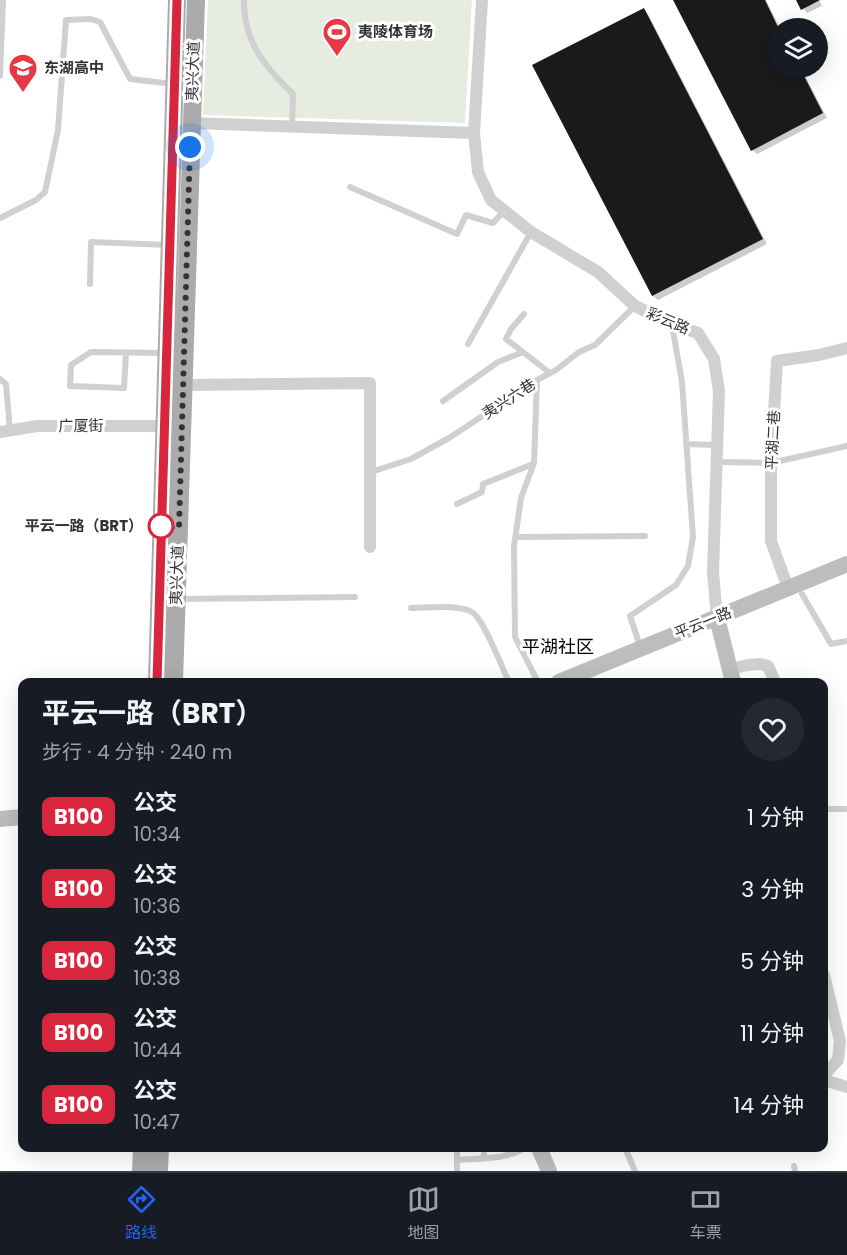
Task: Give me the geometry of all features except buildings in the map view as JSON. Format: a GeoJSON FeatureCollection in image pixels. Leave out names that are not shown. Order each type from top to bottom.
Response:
{"type":"FeatureCollection","features":[{"type":"Feature","properties":{"kind":"main road","name":"夷兴大道"},"geometry":{"type":"LineString","coordinates":[[157,678],[177,0]]}},
{"type":"Feature","properties":{"kind":"main road","name":"夷兴大道"},"geometry":{"type":"LineString","coordinates":[[174,678],[196,0]]}},
{"type":"Feature","properties":{"kind":"main road","name":"平云一路"},"geometry":{"type":"LineString","coordinates":[[592,678],[718,622],[795,591],[847,564]]}},
{"type":"Feature","properties":{"kind":"main road","name":"平云一路"},"geometry":{"type":"LineString","coordinates":[[795,591],[847,576]]}},
{"type":"Feature","properties":{"kind":"main road","name":"平云一路"},"geometry":{"type":"LineString","coordinates":[[569,678],[641,649],[718,622]]}},
{"type":"Feature","properties":{"kind":"main road"},"geometry":{"type":"LineString","coordinates":[[718,622],[731,676]]}},
{"type":"Feature","properties":{"kind":"main road"},"geometry":{"type":"LineString","coordinates":[[0,810],[18,808]]}},
{"type":"Feature","properties":{"kind":"main road"},"geometry":{"type":"LineString","coordinates":[[0,819],[18,817]]}},
{"type":"Feature","properties":{"kind":"main road"},"geometry":{"type":"LineString","coordinates":[[141,1171],[142,1152]]}},
{"type":"Feature","properties":{"kind":"main road"},"geometry":{"type":"LineString","coordinates":[[159,1171],[160,1152]]}},
{"type":"Feature","properties":{"kind":"main road"},"geometry":{"type":"LineString","coordinates":[[540,1152],[549,1171]]}},
{"type":"Feature","properties":{"kind":"street","name":"彩云路"},"geometry":{"type":"LineString","coordinates":[[482,0],[474,133],[478,172],[491,200],[531,232],[598,272],[635,306],[672,324],[698,333],[714,358],[719,391],[713,572],[718,622]]}},
{"type":"Feature","properties":{"kind":"street"},"geometry":{"type":"LineString","coordinates":[[191,123],[474,133]]}},
{"type":"Feature","properties":{"kind":"street","name":"平湖二巷"},"geometry":{"type":"LineString","coordinates":[[795,591],[771,541],[771,463],[777,361],[847,348]]}},
{"type":"Feature","properties":{"kind":"street"},"geometry":{"type":"LineString","coordinates":[[183,385],[370,384],[370,547]]}},
{"type":"Feature","properties":{"kind":"street","name":"广厦街"},"geometry":{"type":"LineString","coordinates":[[5,431],[37,426],[163,426]]}},
{"type":"Feature","properties":{"kind":"street"},"geometry":{"type":"LineString","coordinates":[[731,676],[760,664],[768,666],[773,678]]}},
{"type":"Feature","properties":{"kind":"street"},"geometry":{"type":"LineString","coordinates":[[828,992],[840,1041],[838,1060],[828,1071]]}},
{"type":"Feature","properties":{"kind":"street"},"geometry":{"type":"LineString","coordinates":[[828,1081],[847,1087]]}},
{"type":"Feature","properties":{"kind":"lane"},"geometry":{"type":"LineString","coordinates":[[0,76],[3,0]]}},
{"type":"Feature","properties":{"kind":"lane"},"geometry":{"type":"LineString","coordinates":[[244,0],[244,12],[250,38],[267,68],[292,94],[292,128]]}},
{"type":"Feature","properties":{"kind":"lane"},"geometry":{"type":"LineString","coordinates":[[0,218],[36,200],[45,192],[58,130],[66,20],[100,22],[130,79],[175,84]]}},
{"type":"Feature","properties":{"kind":"lane"},"geometry":{"type":"LineString","coordinates":[[350,187],[458,234],[466,215],[493,223],[505,211]]}},
{"type":"Feature","properties":{"kind":"lane"},"geometry":{"type":"LineString","coordinates":[[468,344],[531,232]]}},
{"type":"Feature","properties":{"kind":"lane"},"geometry":{"type":"LineString","coordinates":[[90,284],[91,242],[170,245]]}},
{"type":"Feature","properties":{"kind":"lane","name":"夷兴六巷"},"geometry":{"type":"LineString","coordinates":[[370,472],[411,459],[449,438],[579,352],[595,345],[635,306]]}},
{"type":"Feature","properties":{"kind":"lane"},"geometry":{"type":"LineString","coordinates":[[524,314],[506,339],[550,373]]}},
{"type":"Feature","properties":{"kind":"lane"},"geometry":{"type":"LineString","coordinates":[[641,649],[630,616],[676,585],[688,566],[693,537],[682,382],[672,324]]}},
{"type":"Feature","properties":{"kind":"lane"},"geometry":{"type":"LineString","coordinates":[[126,353],[124,387],[70,386],[70,365],[91,352],[166,353]]}},
{"type":"Feature","properties":{"kind":"lane"},"geometry":{"type":"LineString","coordinates":[[443,401],[498,362],[523,352]]}},
{"type":"Feature","properties":{"kind":"lane"},"geometry":{"type":"LineString","coordinates":[[0,379],[6,384],[5,431]]}},
{"type":"Feature","properties":{"kind":"lane"},"geometry":{"type":"LineString","coordinates":[[536,678],[515,637],[516,537],[521,498],[534,463],[537,380]]}},
{"type":"Feature","properties":{"kind":"lane"},"geometry":{"type":"LineString","coordinates":[[686,444],[717,445]]}},
{"type":"Feature","properties":{"kind":"lane"},"geometry":{"type":"LineString","coordinates":[[717,462],[771,463],[847,446]]}},
{"type":"Feature","properties":{"kind":"lane"},"geometry":{"type":"LineString","coordinates":[[457,504],[482,492],[483,484],[534,463]]}},
{"type":"Feature","properties":{"kind":"lane"},"geometry":{"type":"LineString","coordinates":[[516,537],[645,536]]}},
{"type":"Feature","properties":{"kind":"lane"},"geometry":{"type":"LineString","coordinates":[[795,591],[831,644],[847,641]]}},
{"type":"Feature","properties":{"kind":"lane"},"geometry":{"type":"LineString","coordinates":[[177,599],[355,597]]}},
{"type":"Feature","properties":{"kind":"lane"},"geometry":{"type":"LineString","coordinates":[[411,608],[455,608],[472,612],[483,625],[507,678]]}},
{"type":"Feature","properties":{"kind":"lane"},"geometry":{"type":"LineString","coordinates":[[828,809],[847,809]]}},
{"type":"Feature","properties":{"kind":"lane"},"geometry":{"type":"LineString","coordinates":[[457,1152],[457,1171]]}},
{"type":"Feature","properties":{"kind":"lane"},"geometry":{"type":"LineString","coordinates":[[484,1152],[484,1158]]}},
{"type":"Feature","properties":{"kind":"lane"},"geometry":{"type":"LineString","coordinates":[[457,1160],[518,1152]]}},
{"type":"Feature","properties":{"kind":"lane"},"geometry":{"type":"LineString","coordinates":[[627,1152],[635,1171]]}},
{"type":"Feature","properties":{"kind":"shaded area","name":"夷陵体育场"},"geometry":{"type":"Polygon","coordinates":[[[208,0],[472,0],[465,123],[203,115],[208,0]]]}},
{"type":"Feature","properties":{"kind":"bus line","name":"B100"},"geometry":{"type":"LineString","coordinates":[[157,678],[177,0]]}},
{"type":"Feature","properties":{"kind":"place","name":"夷陵体育场"},"geometry":{"type":"Point","coordinates":[337,58]}},
{"type":"Feature","properties":{"kind":"place","name":"东湖高中"},"geometry":{"type":"Point","coordinates":[23,94]}},
{"type":"Feature","properties":{"kind":"place","name":"平云一路（BRT）"},"geometry":{"type":"Point","coordinates":[161,526]}},
{"type":"Feature","properties":{"kind":"district","name":"平湖社区"},"geometry":{"type":"Point","coordinates":[558,647]}},
{"type":"Feature","properties":{"kind":"route"},"geometry":{"type":"LineString","coordinates":[[161,526],[179,528],[190,147]]}}]}
